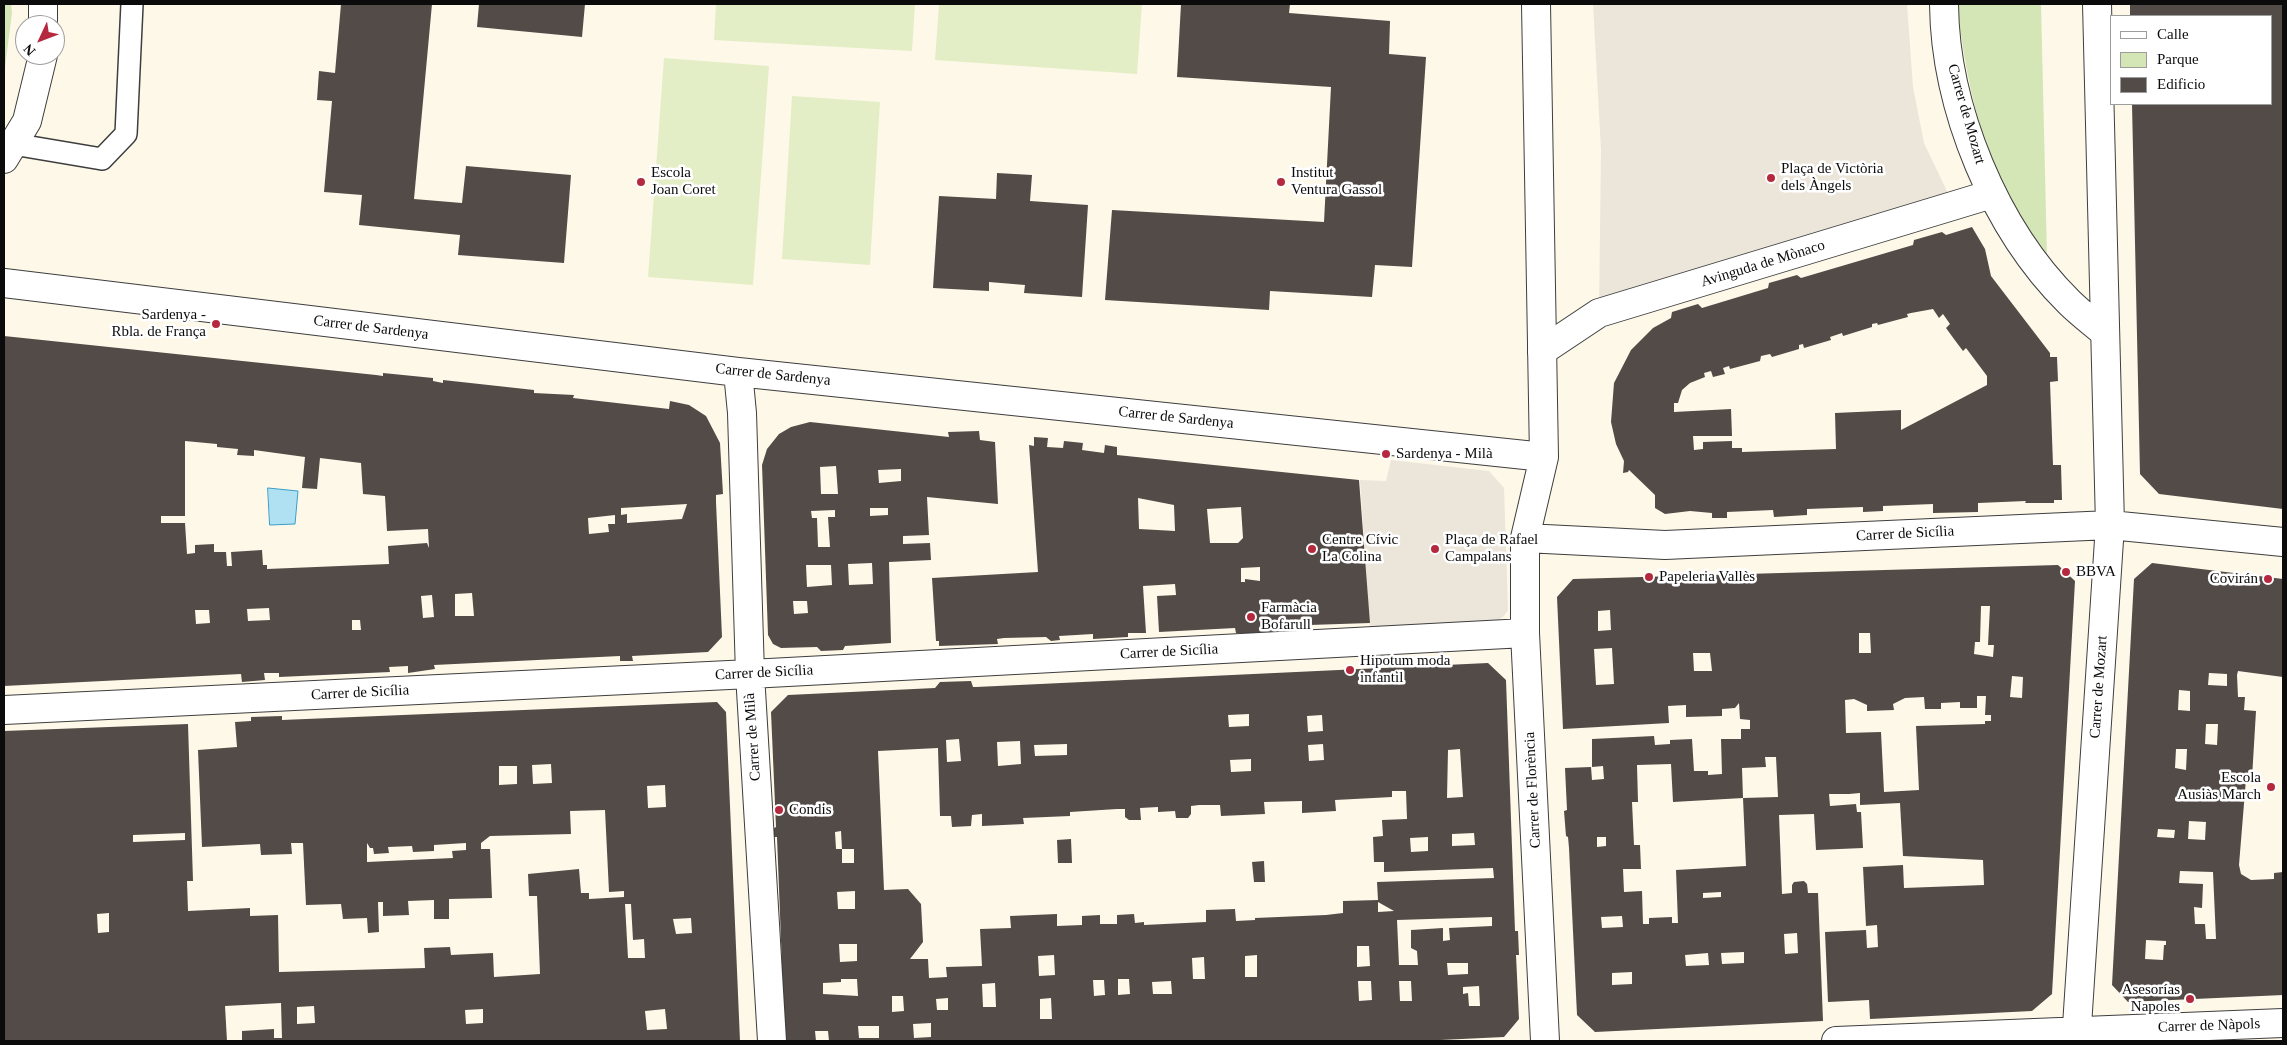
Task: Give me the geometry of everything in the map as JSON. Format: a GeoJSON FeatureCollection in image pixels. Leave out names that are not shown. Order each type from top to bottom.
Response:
{"type":"FeatureCollection","features":[{"type":"Feature","properties":{"kind":"street"},"geometry":{"type":"LineString","coordinates":[[1525,538],[1544,456],[1536,4]]}},
{"type":"Feature","properties":{"kind":"street","name":"Carrer de Mozart"},"geometry":{"type":"LineString","coordinates":[[1944,4],[1953,80],[1972,146],[1992,194],[2025,250],[2068,302],[2104,332]]}},
{"type":"Feature","properties":{"kind":"street","name":"Carrer de Mozart"},"geometry":{"type":"LineString","coordinates":[[2076,1036],[2110,525],[2097,4]]}},
{"type":"Feature","properties":{"kind":"street"},"geometry":{"type":"LineString","coordinates":[[8,151],[26,121],[40,65]]}},
{"type":"Feature","properties":{"kind":"street","name":"Avinguda de Mònaco"},"geometry":{"type":"LineString","coordinates":[[1542,351],[1600,314],[1992,194]]}},
{"type":"Feature","properties":{"kind":"street","name":"Carrer de Sardenya"},"geometry":{"type":"LineString","coordinates":[[4,283],[738,372],[1544,456]]}},
{"type":"Feature","properties":{"kind":"street","name":"Carrer de Milà"},"geometry":{"type":"LineString","coordinates":[[738,372],[742,413],[750,674],[772,1041]]}},
{"type":"Feature","properties":{"kind":"street","name":"Carrer de Sicília"},"geometry":{"type":"LineString","coordinates":[[1525,538],[1665,545],[2110,525],[2283,542]]}},
{"type":"Feature","properties":{"kind":"street","name":"Carrer de Florència"},"geometry":{"type":"LineString","coordinates":[[1525,538],[1525,633],[1545,1041]]}},
{"type":"Feature","properties":{"kind":"street","name":"Carrer de Sicília"},"geometry":{"type":"LineString","coordinates":[[4,710],[750,674],[1525,633]]}},
{"type":"Feature","properties":{"kind":"street","name":"Carrer de Nàpols"},"geometry":{"type":"LineString","coordinates":[[1836,1041],[2076,1036],[2283,1024]]}},
{"type":"Feature","properties":{"kind":"lane"},"geometry":{"type":"LineString","coordinates":[[8,151],[102,158],[126,134],[132,4]]}},
{"type":"Feature","properties":{"kind":"green space"},"geometry":{"type":"Polygon","coordinates":[[[4,4],[11,4],[12,13],[4,75],[4,4]]]}},
{"type":"Feature","properties":{"kind":"green space"},"geometry":{"type":"Polygon","coordinates":[[[716,4],[915,4],[912,51],[714,40],[716,4]]]}},
{"type":"Feature","properties":{"kind":"green space"},"geometry":{"type":"Polygon","coordinates":[[[939,4],[1142,4],[1137,74],[935,60],[939,4]]]}},
{"type":"Feature","properties":{"kind":"green space"},"geometry":{"type":"Polygon","coordinates":[[[1957,4],[2041,4],[2047,257],[2026,229],[1995,169],[1974,105],[1957,4]]]}},
{"type":"Feature","properties":{"kind":"green space"},"geometry":{"type":"Polygon","coordinates":[[[664,58],[769,66],[753,285],[648,277],[664,58]]]}},
{"type":"Feature","properties":{"kind":"green space"},"geometry":{"type":"Polygon","coordinates":[[[792,96],[880,102],[870,265],[782,259],[792,96]]]}},
{"type":"Feature","properties":{"kind":"shaded area","name":"Plaça de Victòria dels Àngels"},"geometry":{"type":"Polygon","coordinates":[[[1593,4],[1907,4],[1913,87],[1924,143],[1954,206],[1599,313],[1601,150],[1593,4]]]}},
{"type":"Feature","properties":{"kind":"shaded area","name":"Plaça de Rafael Campalans"},"geometry":{"type":"Polygon","coordinates":[[[1391,460],[1489,471],[1504,488],[1508,610],[1504,616],[1494,623],[1370,627],[1360,480],[1386,481],[1391,460]]]}},
{"type":"Feature","properties":{"kind":"water"},"geometry":{"type":"Polygon","coordinates":[[[268,488],[298,491],[295,524],[270,525],[268,488]]]}},
{"type":"Feature","properties":{"kind":"building"},"geometry":{"type":"Polygon","coordinates":[[[341,4],[432,4],[414,199],[462,203],[466,166],[571,175],[564,263],[458,255],[460,235],[359,225],[362,195],[324,192],[332,101],[317,100],[319,71],[335,73],[341,4]]]}},
{"type":"Feature","properties":{"kind":"building"},"geometry":{"type":"Polygon","coordinates":[[[479,4],[585,4],[582,37],[477,27],[479,4]]]}},
{"type":"Feature","properties":{"kind":"building"},"geometry":{"type":"Polygon","coordinates":[[[1181,4],[1290,4],[1289,13],[1390,21],[1389,54],[1426,57],[1412,267],[1375,265],[1372,297],[1270,291],[1269,310],[1105,300],[1112,210],[1324,222],[1331,87],[1177,77],[1181,4]]]}},
{"type":"Feature","properties":{"kind":"building"},"geometry":{"type":"Polygon","coordinates":[[[2130,4],[2283,4],[2283,509],[2159,494],[2140,474],[2132,105],[2272,105],[2272,15],[2130,15],[2130,4]]]}},
{"type":"Feature","properties":{"kind":"building"},"geometry":{"type":"Polygon","coordinates":[[[997,173],[1032,175],[1030,201],[1088,205],[1082,297],[1024,293],[1025,285],[989,282],[989,291],[933,288],[939,196],[996,199],[997,173]]]}},
{"type":"Feature","properties":{"kind":"building"},"geometry":{"type":"Polygon","coordinates":[[[1972,227],[1985,249],[1991,276],[2050,353],[2050,357],[2057,357],[2058,381],[2050,382],[2053,465],[2061,465],[2062,500],[2054,500],[2054,503],[2025,503],[2026,501],[1978,503],[1978,512],[1933,513],[1933,504],[1883,506],[1883,511],[1863,512],[1863,507],[1807,509],[1807,515],[1774,517],[1773,510],[1727,512],[1727,518],[1712,518],[1712,513],[1690,511],[1665,514],[1655,508],[1655,495],[1629,470],[1623,473],[1624,461],[1616,444],[1611,422],[1614,383],[1631,350],[1653,328],[1671,318],[1672,312],[1698,304],[1702,308],[1768,288],[1769,283],[1797,275],[1801,278],[1913,245],[1914,240],[1942,232],[1946,235],[1972,227]],[[1933,309],[1911,313],[1907,314],[1908,317],[1878,325],[1877,323],[1872,324],[1872,327],[1843,336],[1842,333],[1830,337],[1831,340],[1804,348],[1803,344],[1799,345],[1799,349],[1772,357],[1770,354],[1761,356],[1760,361],[1730,369],[1729,366],[1723,368],[1725,374],[1713,377],[1711,371],[1704,373],[1705,377],[1690,383],[1682,390],[1678,403],[1674,403],[1674,412],[1731,409],[1732,436],[1693,436],[1694,450],[1703,449],[1703,442],[1732,441],[1732,448],[1742,448],[1742,452],[1836,449],[1835,413],[1901,410],[1901,430],[1987,385],[1987,376],[1966,348],[1963,351],[1946,328],[1950,324],[1943,314],[1939,318],[1933,309]]]}},
{"type":"Feature","properties":{"kind":"building"},"geometry":{"type":"Polygon","coordinates":[[[4,336],[383,376],[383,373],[433,378],[433,381],[443,383],[443,380],[534,390],[534,393],[574,395],[573,398],[669,409],[670,401],[689,405],[706,416],[720,443],[723,494],[716,495],[716,502],[722,637],[708,652],[632,656],[633,661],[620,661],[620,656],[434,665],[435,669],[408,673],[408,666],[389,667],[390,672],[279,677],[279,673],[264,673],[265,680],[242,682],[241,674],[4,686],[4,336]],[[185,441],[185,516],[161,516],[161,523],[185,523],[187,554],[195,553],[195,545],[214,544],[214,552],[226,552],[227,566],[232,566],[231,552],[262,550],[263,565],[267,565],[267,569],[389,564],[388,546],[427,543],[429,548],[428,529],[387,531],[385,496],[363,494],[361,463],[320,458],[317,489],[302,488],[305,457],[254,450],[254,456],[237,455],[238,449],[217,447],[217,444],[185,441]],[[687,504],[621,508],[621,515],[627,514],[627,523],[682,519],[687,504]],[[615,515],[588,518],[589,534],[609,532],[608,524],[615,524],[615,515]],[[472,593],[455,594],[455,616],[474,616],[472,593]],[[432,595],[421,596],[423,618],[434,617],[432,595]],[[269,608],[247,609],[248,621],[270,620],[269,608]],[[195,610],[196,624],[210,623],[209,610],[195,610]],[[352,620],[352,630],[361,630],[360,620],[352,620]]]}},
{"type":"Feature","properties":{"kind":"building"},"geometry":{"type":"Polygon","coordinates":[[[810,422],[949,437],[948,432],[979,431],[980,440],[995,442],[998,504],[927,497],[929,535],[903,536],[903,544],[930,543],[931,560],[889,562],[891,643],[845,646],[843,650],[821,651],[817,647],[781,648],[773,644],[768,635],[762,465],[767,449],[779,434],[791,427],[810,422]],[[836,466],[820,467],[821,494],[838,494],[836,466]],[[901,469],[878,470],[879,483],[901,481],[901,469]],[[870,508],[870,516],[888,515],[888,508],[870,508]],[[835,510],[811,511],[812,518],[817,518],[818,547],[830,547],[828,517],[835,517],[835,510]],[[872,563],[848,564],[849,585],[873,584],[872,563]],[[806,565],[807,587],[832,585],[831,565],[806,565]],[[793,601],[794,614],[808,613],[807,601],[793,601]]]}},
{"type":"Feature","properties":{"kind":"building"},"geometry":{"type":"Polygon","coordinates":[[[1034,437],[1048,438],[1047,447],[1063,448],[1064,441],[1083,443],[1082,450],[1104,453],[1105,445],[1117,447],[1117,455],[1359,480],[1370,623],[1279,626],[1279,631],[1254,633],[1236,633],[1235,628],[1159,632],[1157,596],[1176,595],[1175,584],[1143,586],[1146,633],[1128,633],[1128,637],[1093,639],[1093,634],[1059,636],[1060,640],[1051,641],[1046,637],[1004,638],[997,639],[998,644],[939,646],[939,641],[936,641],[932,578],[1038,572],[1029,445],[1034,446],[1034,437]],[[1138,498],[1139,529],[1175,531],[1174,505],[1138,498]],[[1241,507],[1207,509],[1210,543],[1238,543],[1243,538],[1241,507]],[[1260,567],[1241,568],[1241,582],[1245,582],[1245,579],[1260,581],[1260,567]]]}},
{"type":"Feature","properties":{"kind":"building"},"geometry":{"type":"Polygon","coordinates":[[[2152,563],[2283,579],[2283,677],[2238,671],[2237,675],[2238,697],[2245,697],[2244,710],[2256,711],[2252,778],[2246,779],[2239,865],[2241,874],[2251,880],[2274,879],[2274,873],[2283,872],[2283,995],[2128,1002],[2112,985],[2134,579],[2152,563]],[[2209,673],[2208,685],[2227,686],[2227,674],[2209,673]],[[2179,690],[2178,710],[2190,711],[2190,691],[2179,690]],[[2206,724],[2205,744],[2217,745],[2218,724],[2206,724]],[[2176,749],[2175,768],[2186,770],[2187,749],[2176,749]],[[2189,821],[2188,839],[2205,840],[2206,822],[2189,821]],[[2158,829],[2157,837],[2174,838],[2175,830],[2158,829]],[[2180,871],[2179,883],[2203,884],[2202,908],[2194,907],[2195,924],[2205,924],[2206,939],[2216,939],[2213,872],[2180,871]],[[2146,940],[2145,959],[2163,960],[2166,941],[2146,940]]]}},
{"type":"Feature","properties":{"kind":"building"},"geometry":{"type":"Polygon","coordinates":[[[2058,565],[2075,581],[2052,994],[2032,1011],[1870,1019],[1869,1000],[1828,1002],[1825,932],[1866,930],[1867,948],[1878,947],[1877,925],[1866,926],[1863,867],[1903,865],[1904,888],[1984,885],[1983,860],[1903,856],[1900,803],[1860,805],[1860,793],[1829,794],[1830,806],[1856,804],[1857,812],[1861,812],[1863,848],[1816,850],[1814,814],[1779,815],[1782,894],[1792,893],[1794,882],[1804,881],[1807,884],[1808,893],[1818,893],[1823,1021],[1595,1032],[1577,1015],[1569,848],[1564,811],[1567,810],[1565,768],[1591,767],[1592,780],[1604,779],[1603,766],[1592,767],[1592,739],[1654,736],[1655,745],[1670,744],[1670,740],[1692,739],[1694,771],[1708,771],[1708,775],[1722,774],[1721,739],[1741,739],[1741,729],[1750,729],[1750,720],[1740,719],[1739,703],[1735,708],[1722,709],[1722,716],[1686,717],[1686,705],[1668,706],[1669,723],[1563,729],[1557,597],[1573,579],[2058,565]],[[1981,606],[1980,642],[1975,642],[1974,654],[1993,657],[1994,645],[1988,645],[1990,606],[1981,606]],[[1610,610],[1598,611],[1598,631],[1611,630],[1610,610]],[[1859,633],[1859,653],[1871,653],[1870,633],[1859,633]],[[1612,648],[1594,649],[1596,685],[1614,684],[1612,648]],[[1693,653],[1694,671],[1712,671],[1710,653],[1693,653]],[[2012,676],[2010,697],[2022,698],[2023,677],[2012,676]],[[1977,696],[1977,708],[1960,708],[1960,702],[1941,703],[1941,709],[1925,709],[1924,697],[1905,698],[1893,704],[1894,710],[1867,711],[1867,705],[1854,699],[1845,700],[1846,733],[1881,732],[1884,792],[1919,790],[1916,726],[1985,724],[1985,721],[1991,721],[1991,715],[1985,715],[1986,696],[1977,696]],[[1765,757],[1766,767],[1742,768],[1743,798],[1778,797],[1776,757],[1765,757]],[[1671,764],[1637,765],[1638,802],[1632,802],[1634,845],[1640,845],[1641,869],[1623,869],[1624,892],[1642,891],[1643,924],[1649,924],[1649,918],[1672,917],[1672,923],[1678,923],[1676,870],[1746,866],[1743,798],[1673,802],[1671,764]],[[1597,837],[1597,847],[1606,846],[1606,837],[1597,837]],[[1721,892],[1703,893],[1703,898],[1721,897],[1721,892]],[[1622,916],[1601,917],[1602,928],[1623,927],[1622,916]],[[1797,933],[1784,934],[1785,954],[1798,953],[1797,933]],[[1744,952],[1721,953],[1722,964],[1744,963],[1744,952]],[[1708,953],[1685,955],[1686,966],[1709,965],[1708,953]],[[1632,972],[1612,973],[1612,985],[1632,984],[1632,972]]]}},
{"type":"Feature","properties":{"kind":"building"},"geometry":{"type":"Polygon","coordinates":[[[1488,663],[1506,680],[1515,931],[1518,931],[1519,955],[1516,955],[1519,1019],[1504,1037],[1419,1041],[829,1041],[828,1031],[815,1031],[816,1041],[785,1041],[776,970],[782,966],[777,837],[771,837],[771,830],[776,827],[771,712],[788,695],[935,688],[940,682],[971,681],[973,687],[1488,663]],[[1249,714],[1228,715],[1229,727],[1249,726],[1249,714]],[[1322,715],[1307,716],[1308,732],[1323,731],[1322,715]],[[959,739],[946,740],[947,762],[961,761],[959,739]],[[1020,741],[997,742],[998,766],[1021,764],[1020,741]],[[1067,744],[1034,745],[1035,756],[1067,755],[1067,744]],[[1323,744],[1308,745],[1309,761],[1324,760],[1323,744]],[[938,748],[878,751],[884,890],[908,889],[921,904],[923,942],[910,959],[928,959],[929,978],[947,977],[946,967],[982,966],[980,929],[1011,928],[1010,916],[1057,914],[1057,926],[1082,925],[1082,916],[1100,915],[1100,924],[1117,924],[1117,915],[1134,914],[1135,923],[1144,922],[1144,925],[1206,922],[1206,910],[1235,909],[1236,921],[1255,920],[1255,918],[1326,915],[1343,913],[1343,901],[1378,900],[1377,882],[1494,878],[1493,868],[1384,872],[1384,862],[1374,862],[1373,837],[1383,836],[1382,820],[1407,819],[1406,791],[1392,791],[1392,797],[1335,800],[1336,811],[1302,813],[1302,801],[1264,802],[1265,814],[1221,816],[1220,805],[1199,805],[1191,806],[1191,814],[1188,818],[1176,818],[1175,811],[1158,812],[1158,807],[1140,808],[1141,820],[1129,820],[1125,817],[1125,809],[1117,809],[1070,812],[1070,816],[1023,818],[1024,824],[982,826],[982,814],[972,815],[971,826],[952,827],[951,816],[940,816],[938,748]],[[1460,749],[1448,750],[1447,798],[1463,797],[1460,749]],[[1251,759],[1230,760],[1231,772],[1251,771],[1251,759]],[[841,831],[835,832],[836,849],[842,849],[841,831]],[[1474,833],[1452,834],[1452,846],[1475,845],[1474,833]],[[1428,837],[1410,838],[1411,852],[1428,851],[1428,837]],[[842,849],[842,863],[854,863],[854,849],[842,849]],[[855,891],[837,892],[838,909],[855,909],[855,891]],[[1378,902],[1378,912],[1394,911],[1378,902]],[[1492,917],[1397,920],[1399,965],[1418,965],[1417,951],[1411,948],[1411,930],[1443,928],[1443,941],[1450,940],[1449,928],[1492,926],[1492,917]],[[839,944],[840,962],[857,961],[857,944],[839,944]],[[1357,946],[1357,967],[1370,966],[1369,946],[1357,946]],[[1054,955],[1038,956],[1039,976],[1055,975],[1054,955]],[[1257,955],[1245,956],[1245,977],[1257,977],[1257,955]],[[1204,957],[1192,958],[1193,979],[1205,979],[1204,957]],[[1447,963],[1448,975],[1468,974],[1468,963],[1447,963]],[[841,979],[841,982],[823,983],[823,994],[858,996],[857,979],[841,979]],[[1118,979],[1118,995],[1130,994],[1129,979],[1118,979]],[[1093,980],[1094,996],[1105,995],[1104,980],[1093,980]],[[1171,981],[1152,982],[1153,994],[1172,994],[1171,981]],[[1358,981],[1359,1001],[1372,1000],[1371,981],[1358,981]],[[1399,981],[1400,1001],[1412,1001],[1411,981],[1399,981]],[[995,983],[982,984],[983,1007],[996,1007],[995,983]],[[1479,986],[1463,987],[1463,994],[1468,993],[1469,1006],[1480,1006],[1479,986]],[[892,996],[892,1012],[904,1011],[903,996],[892,996]],[[948,998],[936,999],[937,1010],[948,1010],[948,998]],[[1051,998],[1040,999],[1040,1019],[1052,1019],[1051,998]],[[931,1023],[913,1024],[914,1038],[931,1037],[931,1023]],[[858,1026],[859,1038],[879,1038],[879,1026],[858,1026]]]}},
{"type":"Feature","properties":{"kind":"building"},"geometry":{"type":"Polygon","coordinates":[[[717,702],[726,712],[740,1041],[242,1041],[242,1031],[274,1029],[274,1038],[282,1038],[281,1003],[225,1006],[227,1041],[4,1041],[4,731],[188,724],[193,881],[187,881],[188,911],[250,908],[250,916],[278,915],[279,972],[425,968],[424,948],[450,947],[451,955],[493,953],[494,977],[540,974],[537,896],[529,896],[528,874],[579,869],[581,893],[589,893],[589,899],[624,897],[624,891],[609,892],[605,810],[570,811],[571,834],[490,836],[481,843],[481,849],[490,849],[492,898],[449,899],[449,919],[434,919],[434,900],[408,901],[409,915],[383,916],[383,902],[378,902],[379,932],[368,933],[367,918],[343,919],[341,904],[306,905],[303,843],[291,843],[292,854],[261,855],[260,844],[202,847],[198,750],[237,747],[235,722],[251,721],[251,717],[282,716],[282,720],[717,702]],[[551,764],[532,765],[533,784],[552,783],[551,764]],[[499,766],[499,785],[517,784],[517,766],[499,766]],[[665,785],[647,786],[648,808],[666,807],[665,785]],[[185,833],[133,835],[133,842],[185,840],[185,833]],[[367,843],[367,862],[453,858],[452,851],[466,850],[466,843],[434,845],[434,851],[413,852],[412,846],[388,847],[389,853],[374,854],[373,848],[370,848],[367,843]],[[625,904],[628,958],[645,958],[644,939],[633,940],[631,904],[625,904]],[[109,913],[97,914],[98,933],[109,932],[109,913]],[[691,918],[673,919],[676,934],[692,933],[691,918]],[[314,1006],[297,1007],[297,1024],[315,1023],[314,1006]],[[483,1009],[465,1010],[466,1024],[483,1023],[483,1009]],[[665,1009],[645,1011],[647,1030],[667,1029],[665,1009]]]}},
{"type":"Feature","properties":{"kind":"building"},"geometry":{"type":"Polygon","coordinates":[[[1071,839],[1072,863],[1058,863],[1057,840],[1071,839]]]}},
{"type":"Feature","properties":{"kind":"building"},"geometry":{"type":"Polygon","coordinates":[[[1264,861],[1265,882],[1254,882],[1252,862],[1264,861]]]}},
{"type":"Feature","properties":{"kind":"place","name":"Plaça de Victòria dels Àngels"},"geometry":{"type":"Point","coordinates":[1771,178]}},
{"type":"Feature","properties":{"kind":"place","name":"Escola Joan Coret"},"geometry":{"type":"Point","coordinates":[641,182]}},
{"type":"Feature","properties":{"kind":"place","name":"Institut Ventura Gassol"},"geometry":{"type":"Point","coordinates":[1281,182]}},
{"type":"Feature","properties":{"kind":"place","name":"Sardenya - Rbla. de França"},"geometry":{"type":"Point","coordinates":[216,324]}},
{"type":"Feature","properties":{"kind":"place","name":"Sardenya - Milà"},"geometry":{"type":"Point","coordinates":[1386,454]}},
{"type":"Feature","properties":{"kind":"place","name":"Centre Cívic La Colina"},"geometry":{"type":"Point","coordinates":[1312,549]}},
{"type":"Feature","properties":{"kind":"place","name":"Plaça de Rafael Campalans"},"geometry":{"type":"Point","coordinates":[1435,549]}},
{"type":"Feature","properties":{"kind":"place","name":"BBVA"},"geometry":{"type":"Point","coordinates":[2066,572]}},
{"type":"Feature","properties":{"kind":"place","name":"Papeleria Vallès"},"geometry":{"type":"Point","coordinates":[1649,577]}},
{"type":"Feature","properties":{"kind":"place","name":"Covirán"},"geometry":{"type":"Point","coordinates":[2268,579]}},
{"type":"Feature","properties":{"kind":"place","name":"Farmàcia Bofarull"},"geometry":{"type":"Point","coordinates":[1251,617]}},
{"type":"Feature","properties":{"kind":"place","name":"Hipotum moda infantil"},"geometry":{"type":"Point","coordinates":[1350,670]}},
{"type":"Feature","properties":{"kind":"place","name":"Escola Ausiàs March"},"geometry":{"type":"Point","coordinates":[2271,787]}},
{"type":"Feature","properties":{"kind":"place","name":"Condis"},"geometry":{"type":"Point","coordinates":[779,810]}},
{"type":"Feature","properties":{"kind":"place","name":"Asesorías Napoles"},"geometry":{"type":"Point","coordinates":[2190,999]}}]}
